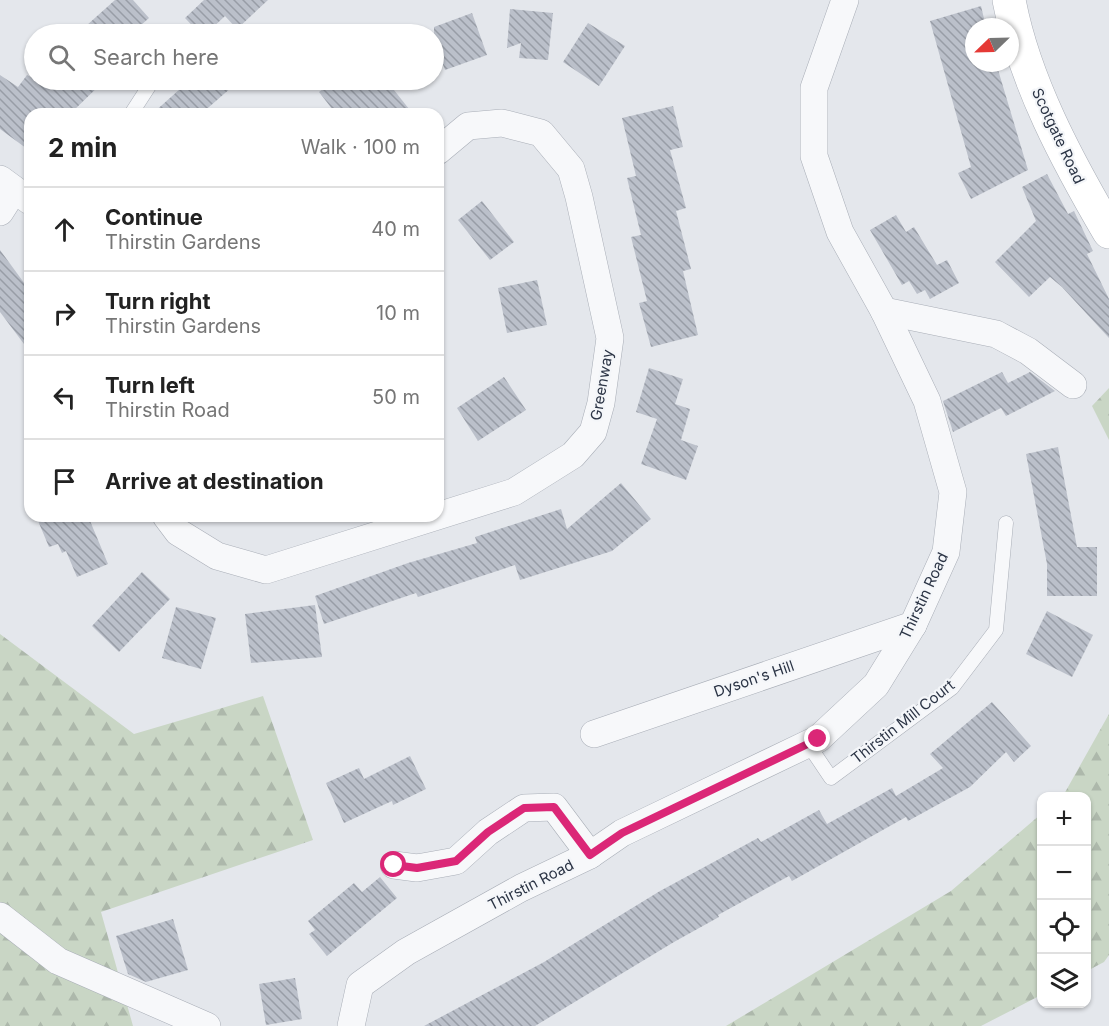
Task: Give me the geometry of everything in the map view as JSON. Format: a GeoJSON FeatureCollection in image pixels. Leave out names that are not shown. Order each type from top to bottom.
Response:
{"type":"FeatureCollection","features":[{"type":"Feature","properties":{"kind":"street","name":"Thirstin Road"},"geometry":{"type":"LineString","coordinates":[[351,1026],[360,985],[406,952],[521,888],[590,855],[622,833],[818,739],[876,685],[913,625],[946,552],[953,492],[927,401],[884,311],[840,232],[814,156],[814,88],[845,0]]}},
{"type":"Feature","properties":{"kind":"street","name":"Scotgate Road"},"geometry":{"type":"LineString","coordinates":[[1009,0],[1029,75],[1078,179],[1109,232]]}},
{"type":"Feature","properties":{"kind":"street","name":"Greenway"},"geometry":{"type":"LineString","coordinates":[[444,146],[468,126],[502,123],[541,134],[571,168],[610,338],[601,403],[593,432],[573,455],[514,492],[444,514]]}},
{"type":"Feature","properties":{"kind":"street"},"geometry":{"type":"LineString","coordinates":[[884,311],[996,334],[1028,351],[1073,385]]}},
{"type":"Feature","properties":{"kind":"street","name":"Greenway"},"geometry":{"type":"LineString","coordinates":[[171,522],[178,531],[217,556],[266,570],[419,522]]}},
{"type":"Feature","properties":{"kind":"street","name":"Dyson's Hill"},"geometry":{"type":"LineString","coordinates":[[594,734],[913,625]]}},
{"type":"Feature","properties":{"kind":"street"},"geometry":{"type":"LineString","coordinates":[[394,865],[417,868],[456,861],[488,832],[524,808],[554,807],[590,855]]}},
{"type":"Feature","properties":{"kind":"street"},"geometry":{"type":"LineString","coordinates":[[0,916],[58,961],[207,1026]]}},
{"type":"Feature","properties":{"kind":"lane"},"geometry":{"type":"LineString","coordinates":[[135,108],[147,90]]}},
{"type":"Feature","properties":{"kind":"lane","name":"Thirstin Mill Court"},"geometry":{"type":"LineString","coordinates":[[808,744],[831,778],[951,688],[996,630],[1006,523]]}},
{"type":"Feature","properties":{"kind":"green space"},"geometry":{"type":"Polygon","coordinates":[[[1109,388],[1109,440],[1092,406],[1109,388]]]}},
{"type":"Feature","properties":{"kind":"green space"},"geometry":{"type":"Polygon","coordinates":[[[0,634],[134,734],[263,696],[313,840],[101,912],[133,1026],[0,1026],[0,634]]]}},
{"type":"Feature","properties":{"kind":"green space"},"geometry":{"type":"Polygon","coordinates":[[[1109,714],[1109,955],[1104,962],[1091,969],[1091,792],[1065,792],[1109,714]]]}},
{"type":"Feature","properties":{"kind":"green space"},"geometry":{"type":"Polygon","coordinates":[[[1037,817],[1037,997],[981,1026],[726,1026],[951,891],[1037,817]]]}},
{"type":"Feature","properties":{"kind":"building"},"geometry":{"type":"Polygon","coordinates":[[[115,0],[133,0],[149,18],[142,24],[88,24],[115,0]]]}},
{"type":"Feature","properties":{"kind":"building"},"geometry":{"type":"Polygon","coordinates":[[[204,0],[268,0],[242,24],[232,24],[225,16],[217,24],[191,24],[185,18],[204,0]]]}},
{"type":"Feature","properties":{"kind":"building"},"geometry":{"type":"Polygon","coordinates":[[[981,6],[984,18],[965,18],[965,72],[999,72],[1028,170],[971,199],[958,173],[971,167],[930,21],[981,6]]]}},
{"type":"Feature","properties":{"kind":"building"},"geometry":{"type":"Polygon","coordinates":[[[510,9],[553,13],[548,60],[519,58],[521,43],[507,48],[510,9]]]}},
{"type":"Feature","properties":{"kind":"building"},"geometry":{"type":"Polygon","coordinates":[[[472,13],[487,55],[445,70],[444,24],[442,24],[472,13]]]}},
{"type":"Feature","properties":{"kind":"building"},"geometry":{"type":"Polygon","coordinates":[[[588,23],[625,46],[599,86],[563,62],[588,23]]]}},
{"type":"Feature","properties":{"kind":"building"},"geometry":{"type":"Polygon","coordinates":[[[0,75],[18,87],[24,79],[24,90],[95,90],[76,108],[24,108],[24,147],[0,129],[0,75]]]}},
{"type":"Feature","properties":{"kind":"building"},"geometry":{"type":"Polygon","coordinates":[[[179,90],[229,90],[208,108],[159,108],[179,90]]]}},
{"type":"Feature","properties":{"kind":"building"},"geometry":{"type":"Polygon","coordinates":[[[322,90],[394,90],[408,108],[331,108],[319,92],[322,90]]]}},
{"type":"Feature","properties":{"kind":"building"},"geometry":{"type":"Polygon","coordinates":[[[673,106],[683,147],[670,150],[686,208],[676,211],[691,269],[683,271],[698,335],[651,347],[639,303],[647,301],[631,237],[641,235],[627,178],[636,176],[622,118],[673,106]]]}},
{"type":"Feature","properties":{"kind":"building"},"geometry":{"type":"Polygon","coordinates":[[[1047,174],[1068,214],[1074,211],[1093,251],[1087,254],[1109,299],[1109,338],[1050,277],[1029,297],[995,262],[1036,221],[1022,187],[1047,174]]]}},
{"type":"Feature","properties":{"kind":"building"},"geometry":{"type":"Polygon","coordinates":[[[482,201],[514,242],[490,260],[458,220],[482,201]]]}},
{"type":"Feature","properties":{"kind":"building"},"geometry":{"type":"Polygon","coordinates":[[[896,215],[906,232],[914,227],[937,265],[947,260],[959,283],[930,299],[925,290],[917,294],[909,281],[902,285],[870,230],[896,215]]]}},
{"type":"Feature","properties":{"kind":"building"},"geometry":{"type":"Polygon","coordinates":[[[0,250],[24,283],[24,344],[0,312],[0,250]]]}},
{"type":"Feature","properties":{"kind":"building"},"geometry":{"type":"Polygon","coordinates":[[[537,280],[547,325],[507,333],[498,288],[537,280]]]}},
{"type":"Feature","properties":{"kind":"building"},"geometry":{"type":"Polygon","coordinates":[[[649,368],[683,379],[675,404],[690,409],[681,440],[698,446],[686,480],[641,464],[657,419],[636,412],[649,368]]]}},
{"type":"Feature","properties":{"kind":"building"},"geometry":{"type":"Polygon","coordinates":[[[1002,372],[1008,383],[1030,372],[1055,391],[1006,416],[1001,408],[953,432],[943,401],[1002,372]]]}},
{"type":"Feature","properties":{"kind":"building"},"geometry":{"type":"Polygon","coordinates":[[[504,377],[526,410],[478,441],[457,408],[504,377]]]}},
{"type":"Feature","properties":{"kind":"building"},"geometry":{"type":"Polygon","coordinates":[[[1058,447],[1077,547],[1097,547],[1097,596],[1047,596],[1047,564],[1026,454],[1058,447]]]}},
{"type":"Feature","properties":{"kind":"building"},"geometry":{"type":"Polygon","coordinates":[[[621,483],[651,519],[612,551],[520,580],[515,565],[418,597],[416,593],[324,624],[315,596],[408,563],[477,543],[475,537],[561,509],[567,529],[621,483]]]}},
{"type":"Feature","properties":{"kind":"building"},"geometry":{"type":"Polygon","coordinates":[[[39,522],[90,522],[108,564],[77,577],[66,551],[62,553],[58,544],[49,547],[39,522]]]}},
{"type":"Feature","properties":{"kind":"building"},"geometry":{"type":"Polygon","coordinates":[[[142,572],[170,599],[119,652],[92,626],[142,572]]]}},
{"type":"Feature","properties":{"kind":"building"},"geometry":{"type":"Polygon","coordinates":[[[315,605],[322,657],[251,663],[245,614],[315,605]]]}},
{"type":"Feature","properties":{"kind":"building"},"geometry":{"type":"Polygon","coordinates":[[[176,607],[216,618],[201,669],[162,658],[176,607]]]}},
{"type":"Feature","properties":{"kind":"building"},"geometry":{"type":"Polygon","coordinates":[[[1047,611],[1093,635],[1072,677],[1026,654],[1047,611]]]}},
{"type":"Feature","properties":{"kind":"building"},"geometry":{"type":"Polygon","coordinates":[[[992,702],[1031,746],[1014,762],[1006,752],[970,787],[908,821],[906,817],[792,881],[789,876],[718,915],[719,917],[535,1026],[424,1026],[544,962],[660,891],[758,838],[761,842],[819,810],[827,824],[892,788],[896,796],[943,768],[930,754],[992,702]]]}},
{"type":"Feature","properties":{"kind":"building"},"geometry":{"type":"Polygon","coordinates":[[[410,756],[426,789],[393,805],[392,801],[344,823],[326,783],[359,768],[364,779],[410,756]]]}},
{"type":"Feature","properties":{"kind":"building"},"geometry":{"type":"Polygon","coordinates":[[[380,877],[397,898],[327,956],[309,934],[315,930],[308,921],[354,883],[362,892],[380,877]]]}},
{"type":"Feature","properties":{"kind":"building"},"geometry":{"type":"Polygon","coordinates":[[[173,919],[188,970],[146,982],[128,974],[116,936],[173,919]]]}},
{"type":"Feature","properties":{"kind":"building"},"geometry":{"type":"Polygon","coordinates":[[[295,978],[302,1019],[266,1025],[259,984],[295,978]]]}},
{"type":"Feature","properties":{"kind":"route"},"geometry":{"type":"LineString","coordinates":[[394,865],[417,868],[456,861],[488,832],[524,808],[554,807],[590,855],[622,833],[818,739]]}}]}
